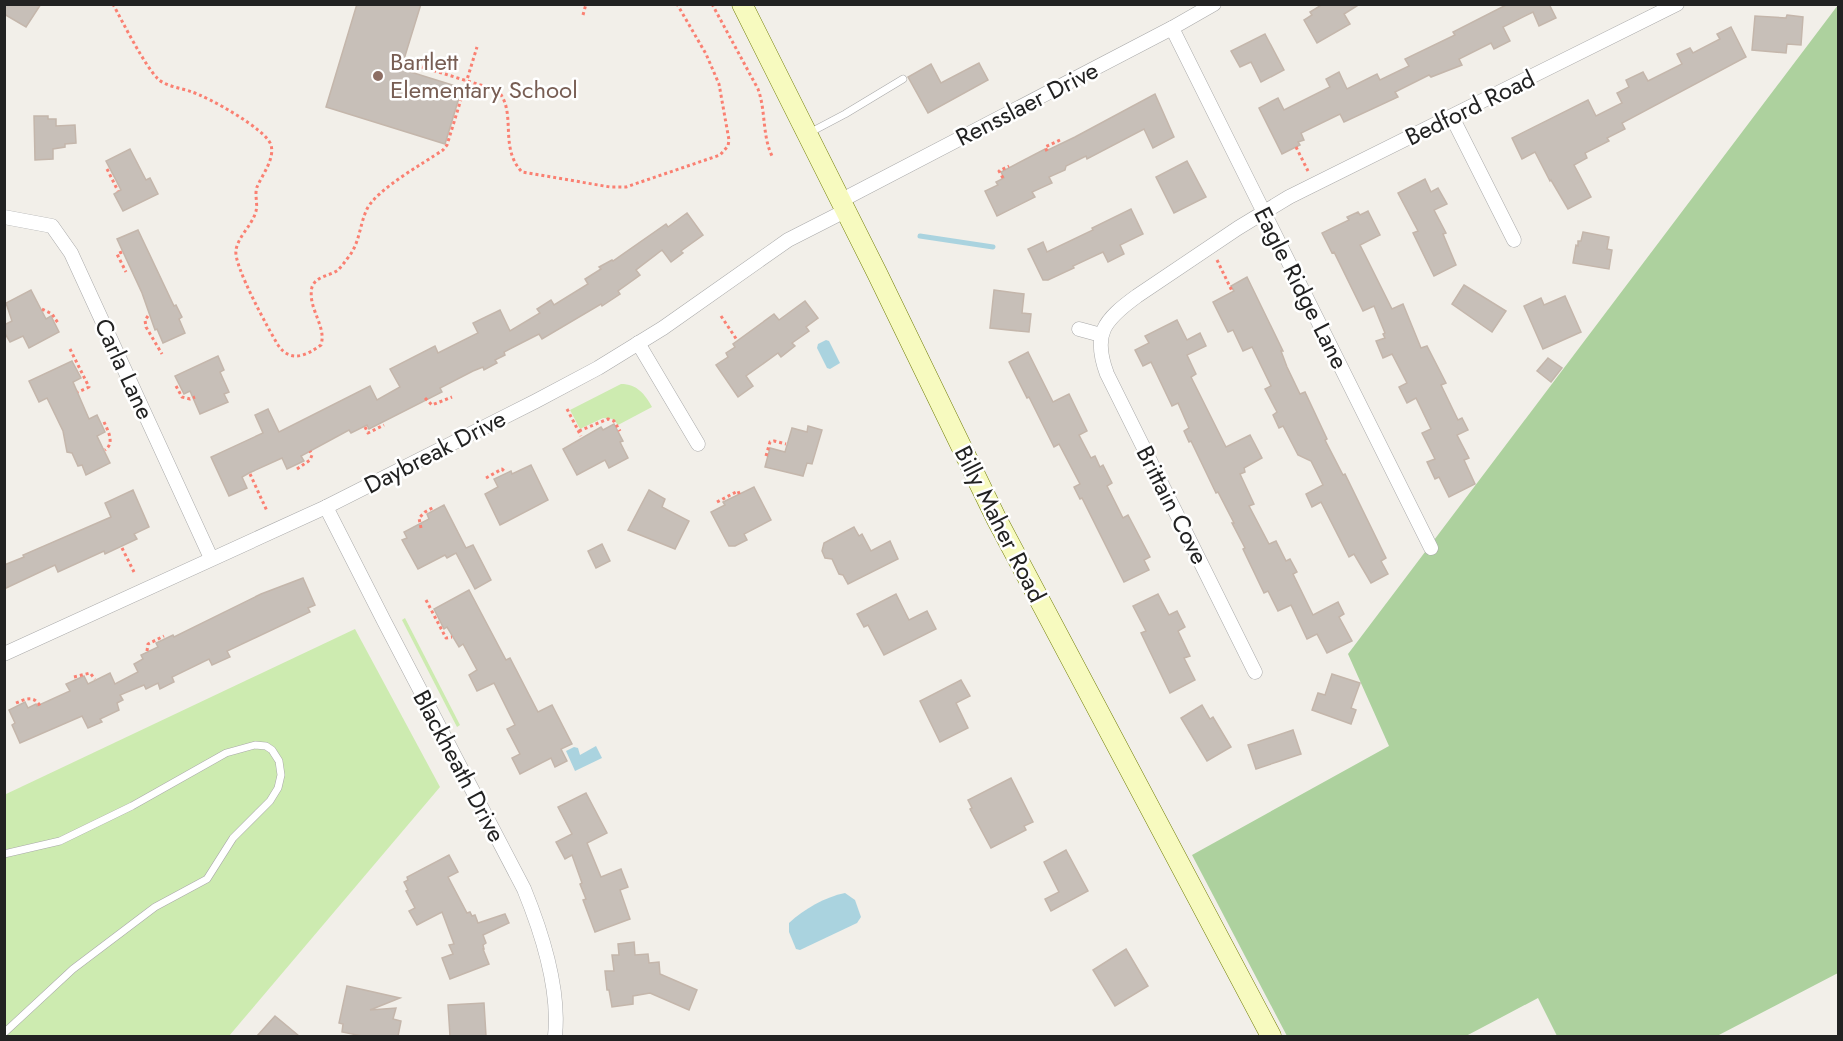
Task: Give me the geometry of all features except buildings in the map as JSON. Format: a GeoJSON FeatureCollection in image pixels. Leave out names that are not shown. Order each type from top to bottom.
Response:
{"type":"FeatureCollection","features":[{"type":"Feature","properties":{"kind":"main road","name":"Billy Maher Road"},"geometry":{"type":"LineString","coordinates":[[742,4],[996,518],[1271,1036]]}},
{"type":"Feature","properties":{"kind":"street","name":"Rensslaer Drive"},"geometry":{"type":"LineString","coordinates":[[843,206],[1214,4]]}},
{"type":"Feature","properties":{"kind":"street","name":"Bedford Road"},"geometry":{"type":"LineString","coordinates":[[1263,212],[1677,4]]}},
{"type":"Feature","properties":{"kind":"street","name":"Eagle Ridge Lane"},"geometry":{"type":"LineString","coordinates":[[1172,28],[1431,548]]}},
{"type":"Feature","properties":{"kind":"street"},"geometry":{"type":"LineString","coordinates":[[1452,117],[1514,240]]}},
{"type":"Feature","properties":{"kind":"street","name":"Daybreak Drive"},"geometry":{"type":"LineString","coordinates":[[4,654],[326,507],[598,368],[714,294],[788,240],[843,206]]}},
{"type":"Feature","properties":{"kind":"street"},"geometry":{"type":"LineString","coordinates":[[1079,329],[1101,335],[1108,322],[1121,307],[1263,212]]}},
{"type":"Feature","properties":{"kind":"street","name":"Carla Lane"},"geometry":{"type":"LineString","coordinates":[[4,217],[52,226],[71,253],[211,558]]}},
{"type":"Feature","properties":{"kind":"street","name":"Brittain Cove"},"geometry":{"type":"LineString","coordinates":[[1101,335],[1099,347],[1107,374],[1255,672]]}},
{"type":"Feature","properties":{"kind":"street"},"geometry":{"type":"LineString","coordinates":[[638,344],[698,444]]}},
{"type":"Feature","properties":{"kind":"street","name":"Blackheath Drive"},"geometry":{"type":"LineString","coordinates":[[326,507],[524,889],[541,935],[551,978],[556,1024],[555,1036]]}},
{"type":"Feature","properties":{"kind":"lane"},"geometry":{"type":"LineString","coordinates":[[807,134],[903,79]]}},
{"type":"Feature","properties":{"kind":"lane"},"geometry":{"type":"LineString","coordinates":[[4,854],[60,841],[132,806],[239,748],[255,745],[266,746],[272,750],[279,761],[281,776],[278,788],[270,801],[233,838],[207,879],[155,907],[82,962],[4,1033]]}},
{"type":"Feature","properties":{"kind":"path"},"geometry":{"type":"LineString","coordinates":[[113,4],[158,79],[202,96],[251,123],[269,140],[272,151],[256,190],[256,212],[235,251],[240,271],[276,342],[284,353],[297,357],[321,345],[323,338],[312,299],[312,287],[315,282],[338,270],[350,256],[358,241],[368,207],[406,173],[443,150],[447,145],[477,47]]}},
{"type":"Feature","properties":{"kind":"path"},"geometry":{"type":"LineString","coordinates":[[583,15],[586,4]]}},
{"type":"Feature","properties":{"kind":"path"},"geometry":{"type":"LineString","coordinates":[[399,60],[489,86],[501,94],[506,106],[510,152],[514,163],[522,172],[620,188],[714,157],[728,146],[722,94],[716,74],[677,4]]}},
{"type":"Feature","properties":{"kind":"path"},"geometry":{"type":"LineString","coordinates":[[712,4],[758,89],[768,146],[772,156]]}},
{"type":"Feature","properties":{"kind":"path"},"geometry":{"type":"LineString","coordinates":[[1047,151],[1045,147],[1060,140]]}},
{"type":"Feature","properties":{"kind":"path"},"geometry":{"type":"LineString","coordinates":[[1296,147],[1308,171]]}},
{"type":"Feature","properties":{"kind":"path"},"geometry":{"type":"LineString","coordinates":[[1003,178],[999,171],[1009,166]]}},
{"type":"Feature","properties":{"kind":"path"},"geometry":{"type":"LineString","coordinates":[[107,169],[118,191]]}},
{"type":"Feature","properties":{"kind":"path"},"geometry":{"type":"LineString","coordinates":[[122,252],[117,254],[126,272]]}},
{"type":"Feature","properties":{"kind":"path"},"geometry":{"type":"LineString","coordinates":[[1216,258],[1232,291]]}},
{"type":"Feature","properties":{"kind":"path"},"geometry":{"type":"LineString","coordinates":[[42,309],[52,314],[57,323]]}},
{"type":"Feature","properties":{"kind":"path"},"geometry":{"type":"LineString","coordinates":[[148,316],[145,320],[146,327],[162,354]]}},
{"type":"Feature","properties":{"kind":"path"},"geometry":{"type":"LineString","coordinates":[[721,316],[737,340]]}},
{"type":"Feature","properties":{"kind":"path"},"geometry":{"type":"LineString","coordinates":[[70,349],[89,387],[78,392]]}},
{"type":"Feature","properties":{"kind":"path"},"geometry":{"type":"LineString","coordinates":[[177,386],[182,397],[190,399],[195,397]]}},
{"type":"Feature","properties":{"kind":"path"},"geometry":{"type":"LineString","coordinates":[[425,398],[432,405],[452,397]]}},
{"type":"Feature","properties":{"kind":"path"},"geometry":{"type":"LineString","coordinates":[[567,409],[581,436]]}},
{"type":"Feature","properties":{"kind":"path"},"geometry":{"type":"LineString","coordinates":[[579,431],[608,418],[614,421],[620,431]]}},
{"type":"Feature","properties":{"kind":"path"},"geometry":{"type":"LineString","coordinates":[[104,422],[111,442],[105,450]]}},
{"type":"Feature","properties":{"kind":"path"},"geometry":{"type":"LineString","coordinates":[[365,427],[368,433],[384,425]]}},
{"type":"Feature","properties":{"kind":"path"},"geometry":{"type":"LineString","coordinates":[[766,456],[770,442],[786,444]]}},
{"type":"Feature","properties":{"kind":"path"},"geometry":{"type":"LineString","coordinates":[[297,469],[310,460],[312,455],[310,450]]}},
{"type":"Feature","properties":{"kind":"path"},"geometry":{"type":"LineString","coordinates":[[486,478],[502,470],[506,473]]}},
{"type":"Feature","properties":{"kind":"path"},"geometry":{"type":"LineString","coordinates":[[250,474],[267,511]]}},
{"type":"Feature","properties":{"kind":"path"},"geometry":{"type":"LineString","coordinates":[[717,501],[738,491],[740,496]]}},
{"type":"Feature","properties":{"kind":"path"},"geometry":{"type":"LineString","coordinates":[[421,528],[419,521],[422,514],[435,507]]}},
{"type":"Feature","properties":{"kind":"path"},"geometry":{"type":"LineString","coordinates":[[122,548],[134,572]]}},
{"type":"Feature","properties":{"kind":"path"},"geometry":{"type":"LineString","coordinates":[[426,600],[446,638],[452,637]]}},
{"type":"Feature","properties":{"kind":"path"},"geometry":{"type":"LineString","coordinates":[[147,651],[148,644],[164,636]]}},
{"type":"Feature","properties":{"kind":"path"},"geometry":{"type":"LineString","coordinates":[[74,677],[90,673],[95,679]]}},
{"type":"Feature","properties":{"kind":"path"},"geometry":{"type":"LineString","coordinates":[[16,703],[29,698],[36,700],[40,706]]}},
{"type":"Feature","properties":{"kind":"green space"},"geometry":{"type":"Polygon","coordinates":[[[1838,5],[1838,973],[1717,1036],[1557,1036],[1538,998],[1466,1036],[1287,1036],[1192,855],[1389,746],[1348,654],[1838,5]]]}},
{"type":"Feature","properties":{"kind":"green space"},"geometry":{"type":"Polygon","coordinates":[[[621,384],[627,384],[640,391],[652,407],[618,425],[613,419],[603,418],[580,429],[570,410],[621,384]]]}},
{"type":"Feature","properties":{"kind":"green space"},"geometry":{"type":"Polygon","coordinates":[[[405,618],[460,725],[457,727],[402,620],[405,618]]]}},
{"type":"Feature","properties":{"kind":"green space"},"geometry":{"type":"Polygon","coordinates":[[[355,629],[440,787],[229,1036],[5,1036],[4,795],[355,629]]]}},
{"type":"Feature","properties":{"kind":"water"},"geometry":{"type":"Polygon","coordinates":[[[829,341],[840,363],[830,369],[827,368],[817,348],[818,344],[829,341]]]}},
{"type":"Feature","properties":{"kind":"water"},"geometry":{"type":"Polygon","coordinates":[[[596,746],[602,758],[575,771],[566,751],[574,747],[578,748],[580,755],[596,746]]]}},
{"type":"Feature","properties":{"kind":"water"},"geometry":{"type":"Polygon","coordinates":[[[845,893],[855,900],[861,917],[857,923],[800,950],[796,949],[789,932],[789,923],[815,904],[845,893]]]}},
{"type":"Feature","properties":{"kind":"waterway"},"geometry":{"type":"LineString","coordinates":[[920,236],[993,247]]}},
{"type":"Feature","properties":{"kind":"place","name":"Bartlett Elementary School"},"geometry":{"type":"Point","coordinates":[378,76]}}]}
